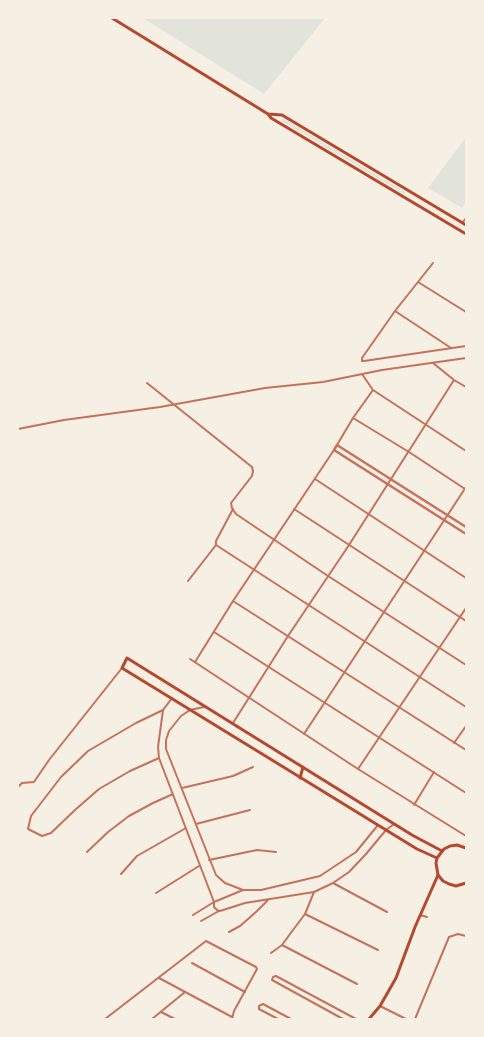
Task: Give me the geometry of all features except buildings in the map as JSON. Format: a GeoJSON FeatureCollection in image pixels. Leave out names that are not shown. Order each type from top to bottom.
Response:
{"type":"FeatureCollection","features":[{"type":"Feature","properties":{"kind":"main road"},"geometry":{"type":"LineString","coordinates":[[112,18],[268,114],[272,118],[466,234]]}},
{"type":"Feature","properties":{"kind":"main road"},"geometry":{"type":"LineString","coordinates":[[268,114],[282,115],[466,225]]}},
{"type":"Feature","properties":{"kind":"main road"},"geometry":{"type":"LineString","coordinates":[[437,858],[417,849],[122,668],[128,658],[204,707],[394,824],[442,851]]}},
{"type":"Feature","properties":{"kind":"main road"},"geometry":{"type":"LineString","coordinates":[[300,778],[303,767]]}},
{"type":"Feature","properties":{"kind":"main road"},"geometry":{"type":"LineString","coordinates":[[466,847],[457,845],[450,846],[442,851],[437,858],[436,869],[438,875],[443,881],[456,886],[466,884]]}},
{"type":"Feature","properties":{"kind":"main road"},"geometry":{"type":"LineString","coordinates":[[369,1019],[380,1006],[396,978],[420,915],[438,875]]}},
{"type":"Feature","properties":{"kind":"street"},"geometry":{"type":"LineString","coordinates":[[462,223],[466,218]]}},
{"type":"Feature","properties":{"kind":"street"},"geometry":{"type":"LineString","coordinates":[[433,263],[395,311],[362,360],[364,361],[466,346]]}},
{"type":"Feature","properties":{"kind":"street"},"geometry":{"type":"LineString","coordinates":[[418,282],[466,312]]}},
{"type":"Feature","properties":{"kind":"street"},"geometry":{"type":"LineString","coordinates":[[395,311],[451,348]]}},
{"type":"Feature","properties":{"kind":"street"},"geometry":{"type":"LineString","coordinates":[[18,429],[64,420],[175,404],[265,388],[323,382],[382,370],[466,358]]}},
{"type":"Feature","properties":{"kind":"street"},"geometry":{"type":"LineString","coordinates":[[433,363],[454,380],[466,387]]}},
{"type":"Feature","properties":{"kind":"street"},"geometry":{"type":"LineString","coordinates":[[362,374],[373,390],[466,451]]}},
{"type":"Feature","properties":{"kind":"street"},"geometry":{"type":"LineString","coordinates":[[232,724],[270,667],[308,605],[391,480],[454,380]]}},
{"type":"Feature","properties":{"kind":"street"},"geometry":{"type":"LineString","coordinates":[[146,383],[175,404],[252,466],[253,474],[232,501],[232,510],[216,541],[216,545],[188,581]]}},
{"type":"Feature","properties":{"kind":"street"},"geometry":{"type":"LineString","coordinates":[[195,662],[233,601],[373,390]]}},
{"type":"Feature","properties":{"kind":"street"},"geometry":{"type":"LineString","coordinates":[[304,734],[466,489],[353,418]]}},
{"type":"Feature","properties":{"kind":"street"},"geometry":{"type":"LineString","coordinates":[[337,445],[466,527]]}},
{"type":"Feature","properties":{"kind":"street"},"geometry":{"type":"LineString","coordinates":[[334,450],[466,534]]}},
{"type":"Feature","properties":{"kind":"street"},"geometry":{"type":"LineString","coordinates":[[314,479],[466,578]]}},
{"type":"Feature","properties":{"kind":"street"},"geometry":{"type":"LineString","coordinates":[[294,509],[466,621]]}},
{"type":"Feature","properties":{"kind":"street"},"geometry":{"type":"LineString","coordinates":[[232,510],[273,540],[466,664]]}},
{"type":"Feature","properties":{"kind":"street"},"geometry":{"type":"LineString","coordinates":[[216,545],[466,707]]}},
{"type":"Feature","properties":{"kind":"street"},"geometry":{"type":"LineString","coordinates":[[233,601],[466,750]]}},
{"type":"Feature","properties":{"kind":"street"},"geometry":{"type":"LineString","coordinates":[[358,769],[466,608]]}},
{"type":"Feature","properties":{"kind":"street"},"geometry":{"type":"LineString","coordinates":[[214,632],[466,793]]}},
{"type":"Feature","properties":{"kind":"street"},"geometry":{"type":"LineString","coordinates":[[190,659],[414,805],[466,836]]}},
{"type":"Feature","properties":{"kind":"street"},"geometry":{"type":"LineString","coordinates":[[18,787],[22,783],[34,782],[61,744],[122,668]]}},
{"type":"Feature","properties":{"kind":"street"},"geometry":{"type":"LineString","coordinates":[[160,758],[130,771],[99,789],[74,810],[51,834],[42,836],[28,828],[31,816],[61,777],[88,751],[136,723],[163,710],[172,698]]}},
{"type":"Feature","properties":{"kind":"street"},"geometry":{"type":"LineString","coordinates":[[204,707],[190,710],[181,716],[169,731],[166,740],[166,749],[216,876],[225,883],[243,890],[261,890],[320,876],[356,852],[378,825]]}},
{"type":"Feature","properties":{"kind":"street"},"geometry":{"type":"LineString","coordinates":[[163,710],[158,747],[160,758],[199,866],[214,902],[214,907],[220,911]]}},
{"type":"Feature","properties":{"kind":"street"},"geometry":{"type":"LineString","coordinates":[[454,742],[466,726]]}},
{"type":"Feature","properties":{"kind":"street"},"geometry":{"type":"LineString","coordinates":[[182,788],[233,776],[252,767]]}},
{"type":"Feature","properties":{"kind":"street"},"geometry":{"type":"LineString","coordinates":[[414,805],[434,772]]}},
{"type":"Feature","properties":{"kind":"street"},"geometry":{"type":"LineString","coordinates":[[87,852],[108,832],[129,816],[153,802],[173,794]]}},
{"type":"Feature","properties":{"kind":"street"},"geometry":{"type":"LineString","coordinates":[[196,824],[250,810]]}},
{"type":"Feature","properties":{"kind":"street"},"geometry":{"type":"LineString","coordinates":[[201,921],[220,911],[244,903],[314,892],[333,883],[349,872],[386,830],[394,824]]}},
{"type":"Feature","properties":{"kind":"street"},"geometry":{"type":"LineString","coordinates":[[121,874],[137,856],[186,828]]}},
{"type":"Feature","properties":{"kind":"street"},"geometry":{"type":"LineString","coordinates":[[209,860],[257,850],[276,852]]}},
{"type":"Feature","properties":{"kind":"street"},"geometry":{"type":"LineString","coordinates":[[156,893],[199,866]]}},
{"type":"Feature","properties":{"kind":"street"},"geometry":{"type":"LineString","coordinates":[[333,883],[387,912]]}},
{"type":"Feature","properties":{"kind":"street"},"geometry":{"type":"LineString","coordinates":[[193,915],[214,902],[243,890]]}},
{"type":"Feature","properties":{"kind":"street"},"geometry":{"type":"LineString","coordinates":[[271,953],[282,945],[305,914],[314,892]]}},
{"type":"Feature","properties":{"kind":"street"},"geometry":{"type":"LineString","coordinates":[[229,932],[251,917],[269,899]]}},
{"type":"Feature","properties":{"kind":"street"},"geometry":{"type":"LineString","coordinates":[[305,914],[378,950]]}},
{"type":"Feature","properties":{"kind":"street"},"geometry":{"type":"LineString","coordinates":[[420,915],[427,917]]}},
{"type":"Feature","properties":{"kind":"street"},"geometry":{"type":"LineString","coordinates":[[415,1019],[448,937],[458,934],[466,936]]}},
{"type":"Feature","properties":{"kind":"street"},"geometry":{"type":"LineString","coordinates":[[105,1019],[206,941],[256,967],[232,1018],[159,978]]}},
{"type":"Feature","properties":{"kind":"street"},"geometry":{"type":"LineString","coordinates":[[282,945],[357,984]]}},
{"type":"Feature","properties":{"kind":"street"},"geometry":{"type":"LineString","coordinates":[[192,964],[245,992]]}},
{"type":"Feature","properties":{"kind":"street"},"geometry":{"type":"LineString","coordinates":[[343,1019],[272,980],[273,976],[276,976],[356,1019]]}},
{"type":"Feature","properties":{"kind":"street"},"geometry":{"type":"LineString","coordinates":[[152,1019],[186,992]]}},
{"type":"Feature","properties":{"kind":"street"},"geometry":{"type":"LineString","coordinates":[[278,1019],[259,1009],[259,1006],[263,1004],[291,1019]]}},
{"type":"Feature","properties":{"kind":"street"},"geometry":{"type":"LineString","coordinates":[[380,1006],[406,1019]]}},
{"type":"Feature","properties":{"kind":"street"},"geometry":{"type":"LineString","coordinates":[[161,1012],[174,1019]]}},
{"type":"Feature","properties":{"kind":"shaded area"},"geometry":{"type":"Polygon","coordinates":[[[143,18],[325,18],[264,94],[143,18]]]}},
{"type":"Feature","properties":{"kind":"shaded area"},"geometry":{"type":"Polygon","coordinates":[[[282,118],[405,193],[404,194],[282,121],[282,118]]]}},
{"type":"Feature","properties":{"kind":"shaded area"},"geometry":{"type":"Polygon","coordinates":[[[466,137],[466,203],[462,208],[428,188],[466,137]]]}}]}
